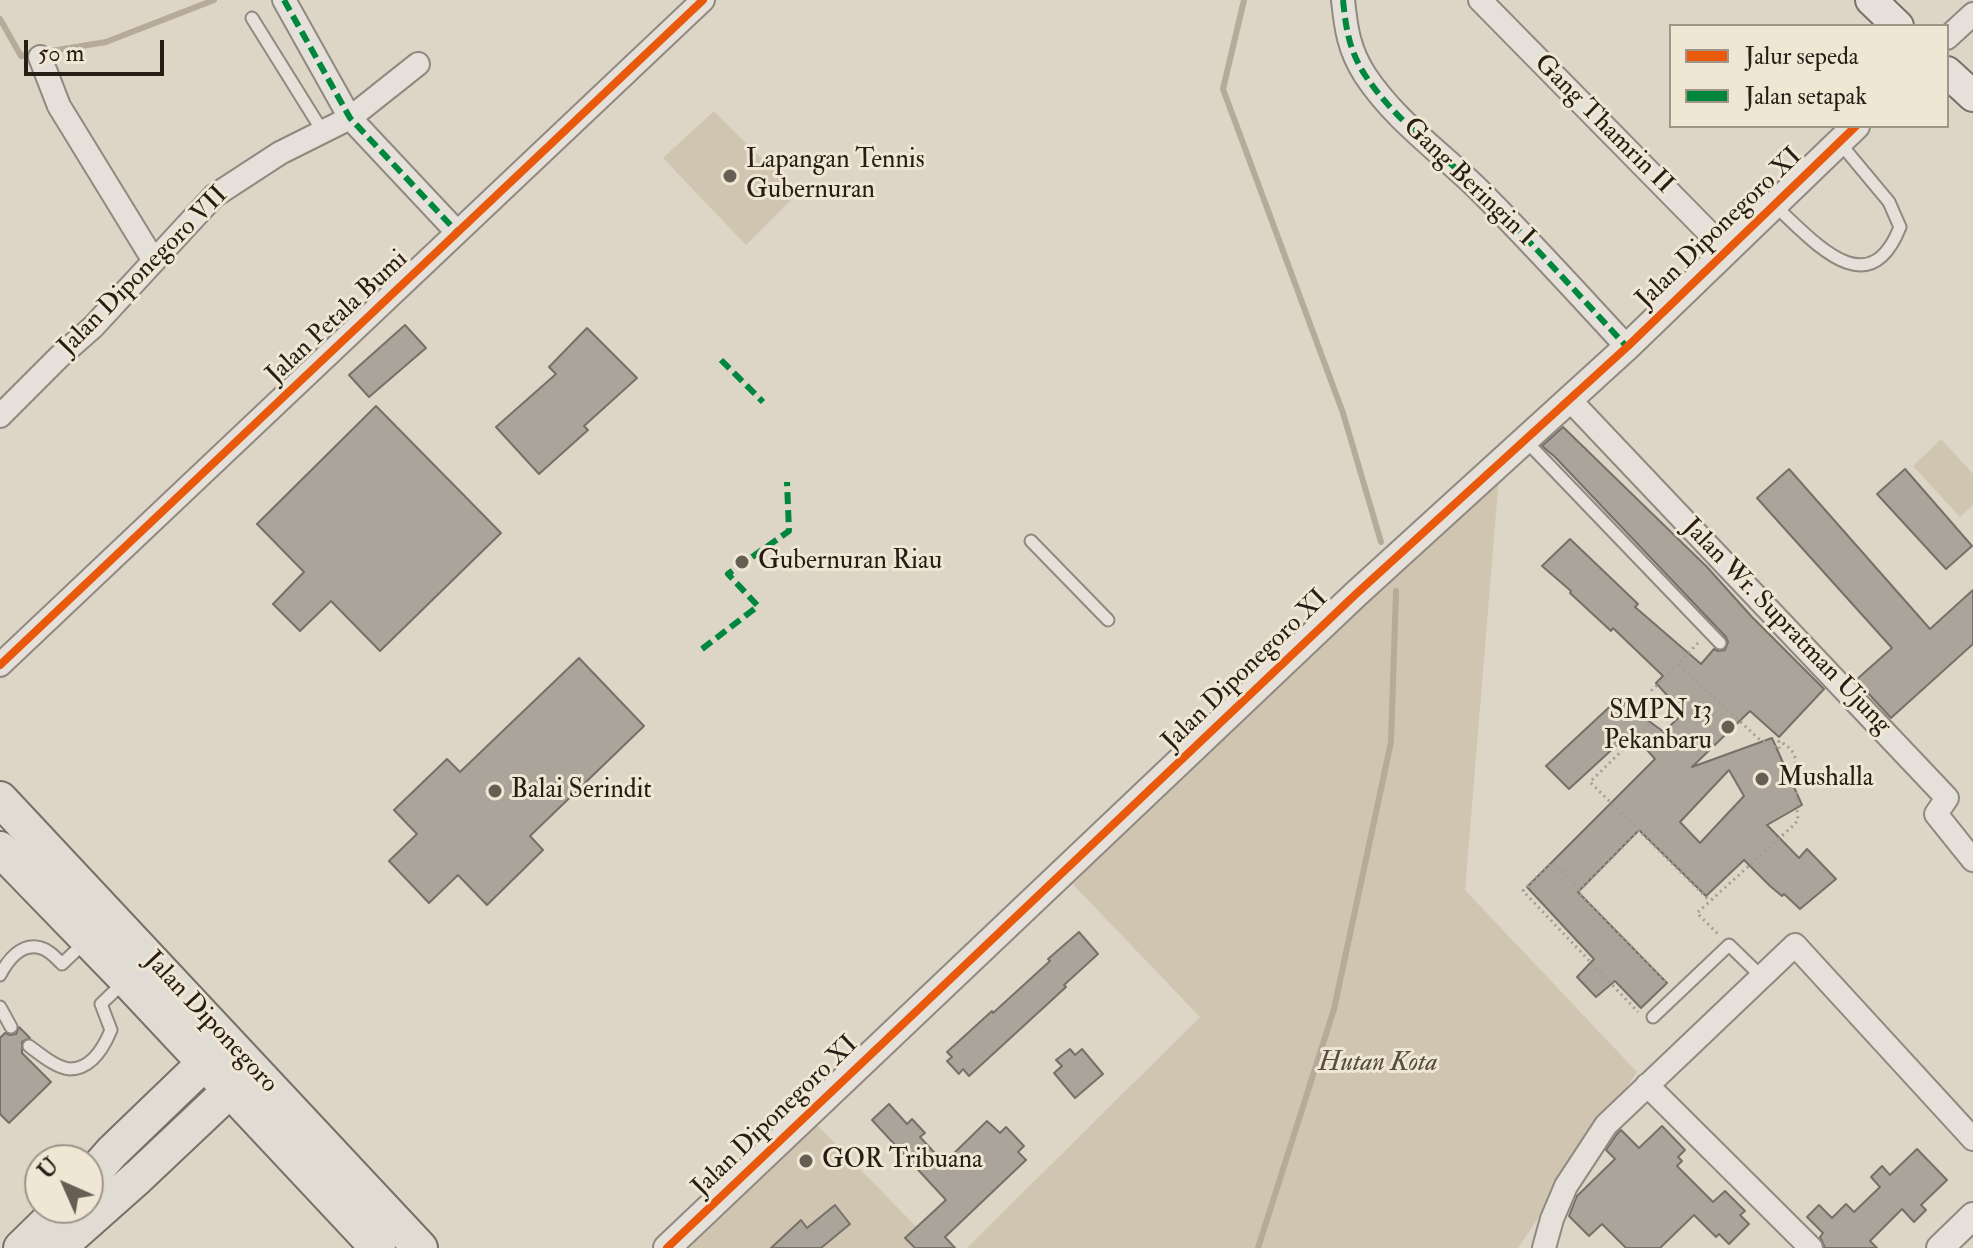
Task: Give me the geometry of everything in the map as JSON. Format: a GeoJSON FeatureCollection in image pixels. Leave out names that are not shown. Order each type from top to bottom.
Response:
{"type":"FeatureCollection","features":[{"type":"Feature","properties":{"kind":"main road"},"geometry":{"type":"LineString","coordinates":[[1871,0],[1896,24]]}},
{"type":"Feature","properties":{"kind":"main road"},"geometry":{"type":"LineString","coordinates":[[1949,74],[1973,96]]}},
{"type":"Feature","properties":{"kind":"main road","name":"Jalan Diponegoro"},"geometry":{"type":"LineString","coordinates":[[0,799],[241,1080],[378,1248]]}},
{"type":"Feature","properties":{"kind":"main road","name":"Jalan Diponegoro"},"geometry":{"type":"LineString","coordinates":[[0,849],[127,980],[215,1052]]}},
{"type":"Feature","properties":{"kind":"main road"},"geometry":{"type":"LineString","coordinates":[[104,1161],[215,1052]]}},
{"type":"Feature","properties":{"kind":"main road"},"geometry":{"type":"LineString","coordinates":[[58,1248],[241,1080]]}},
{"type":"Feature","properties":{"kind":"main road","name":"Jalan Diponegoro"},"geometry":{"type":"LineString","coordinates":[[241,1080],[420,1248]]}},
{"type":"Feature","properties":{"kind":"main road"},"geometry":{"type":"LineString","coordinates":[[21,1248],[46,1224]]}},
{"type":"Feature","properties":{"kind":"street"},"geometry":{"type":"LineString","coordinates":[[284,0],[350,118],[457,232]]}},
{"type":"Feature","properties":{"kind":"street","name":"Jalan Petala Bumi"},"geometry":{"type":"LineString","coordinates":[[0,665],[703,0]]}},
{"type":"Feature","properties":{"kind":"street","name":"Gang Beringin I"},"geometry":{"type":"LineString","coordinates":[[1343,0],[1349,43],[1365,75],[1408,127],[1479,190],[1627,347]]}},
{"type":"Feature","properties":{"kind":"street","name":"Gang Thamrin II"},"geometry":{"type":"LineString","coordinates":[[1480,0],[1726,250]]}},
{"type":"Feature","properties":{"kind":"street"},"geometry":{"type":"LineString","coordinates":[[1949,36],[1973,14]]}},
{"type":"Feature","properties":{"kind":"street"},"geometry":{"type":"LineString","coordinates":[[40,57],[59,106],[154,261]]}},
{"type":"Feature","properties":{"kind":"street","name":"Jalan Diponegoro VII"},"geometry":{"type":"LineString","coordinates":[[0,416],[93,327],[214,196],[280,153],[350,118],[418,64]]}},
{"type":"Feature","properties":{"kind":"street","name":"Jalan Diponegoro XI"},"geometry":{"type":"LineString","coordinates":[[667,1248],[1356,594],[1627,347],[1847,134]]}},
{"type":"Feature","properties":{"kind":"street","name":"Jalan Wr. Supratman Ujung"},"geometry":{"type":"LineString","coordinates":[[1569,399],[1928,776],[1947,798],[1936,814],[1973,860]]}},
{"type":"Feature","properties":{"kind":"street"},"geometry":{"type":"LineString","coordinates":[[1544,1248],[1566,1186],[1606,1125],[1795,945],[1973,1139]]}},
{"type":"Feature","properties":{"kind":"street"},"geometry":{"type":"LineString","coordinates":[[1647,1085],[1811,1248]]}},
{"type":"Feature","properties":{"kind":"street"},"geometry":{"type":"LineString","coordinates":[[1940,1248],[1973,1216]]}},
{"type":"Feature","properties":{"kind":"lane"},"geometry":{"type":"LineString","coordinates":[[252,18],[323,132]]}},
{"type":"Feature","properties":{"kind":"lane"},"geometry":{"type":"LineString","coordinates":[[1774,205],[1830,254],[1853,266],[1872,264],[1894,244],[1900,227],[1889,202],[1847,134]]}},
{"type":"Feature","properties":{"kind":"lane"},"geometry":{"type":"LineString","coordinates":[[1526,440],[1720,643]]}},
{"type":"Feature","properties":{"kind":"lane"},"geometry":{"type":"LineString","coordinates":[[1031,541],[1108,620]]}},
{"type":"Feature","properties":{"kind":"lane"},"geometry":{"type":"LineString","coordinates":[[0,975],[20,950],[43,948],[62,964],[88,939]]}},
{"type":"Feature","properties":{"kind":"lane"},"geometry":{"type":"LineString","coordinates":[[1653,1017],[1729,945],[1762,977]]}},
{"type":"Feature","properties":{"kind":"lane"},"geometry":{"type":"LineString","coordinates":[[29,1046],[56,1064],[71,1069],[96,1057],[111,1030],[101,1004],[127,980]]}},
{"type":"Feature","properties":{"kind":"lane"},"geometry":{"type":"LineString","coordinates":[[0,1007],[11,1027]]}},
{"type":"Feature","properties":{"kind":"path"},"geometry":{"type":"LineString","coordinates":[[1709,632],[1652,690],[1654,715],[1647,726],[1590,782],[1710,901]]}},
{"type":"Feature","properties":{"kind":"path"},"geometry":{"type":"LineString","coordinates":[[1678,664],[1759,739],[1779,749],[1779,741],[1785,744],[1795,755],[1797,763],[1798,819],[1795,824],[1697,913],[1729,945]]}},
{"type":"Feature","properties":{"kind":"path"},"geometry":{"type":"LineString","coordinates":[[1639,830],[1578,892],[1667,983],[1658,991]]}},
{"type":"Feature","properties":{"kind":"path"},"geometry":{"type":"LineString","coordinates":[[1580,889],[1552,862],[1523,891],[1637,1013],[1641,1008]]}},
{"type":"Feature","properties":{"kind":"green space","name":"Lapangan Tennis Gubernuran"},"geometry":{"type":"Polygon","coordinates":[[[714,111],[797,194],[746,245],[663,158],[714,111]]]}},
{"type":"Feature","properties":{"kind":"green space"},"geometry":{"type":"Polygon","coordinates":[[[1941,439],[1973,474],[1973,505],[1960,517],[1913,466],[1941,439]]]}},
{"type":"Feature","properties":{"kind":"green space","name":"Hutan Kota"},"geometry":{"type":"Polygon","coordinates":[[[1500,465],[1465,890],[1637,1072],[1518,1248],[967,1248],[1200,1017],[1061,872],[1500,465]]]}},
{"type":"Feature","properties":{"kind":"green space","name":"GOR Tribuana"},"geometry":{"type":"Polygon","coordinates":[[[807,1115],[937,1248],[668,1248],[807,1115]]]}},
{"type":"Feature","properties":{"kind":"building"},"geometry":{"type":"Polygon","coordinates":[[[405,325],[426,348],[369,397],[349,375],[405,325]]]}},
{"type":"Feature","properties":{"kind":"building"},"geometry":{"type":"Polygon","coordinates":[[[587,328],[637,378],[584,426],[588,430],[539,474],[496,427],[556,374],[549,367],[587,328]]]}},
{"type":"Feature","properties":{"kind":"building"},"geometry":{"type":"Polygon","coordinates":[[[376,406],[501,533],[380,651],[331,601],[300,631],[273,604],[304,572],[257,524],[376,406]]]}},
{"type":"Feature","properties":{"kind":"building"},"geometry":{"type":"Polygon","coordinates":[[[1563,427],[1707,567],[1824,689],[1779,737],[1750,711],[1692,767],[1772,738],[1802,805],[1767,825],[1799,858],[1807,849],[1836,879],[1800,909],[1770,886],[1744,860],[1706,896],[1639,830],[1578,892],[1667,983],[1641,1008],[1615,981],[1596,997],[1577,977],[1594,959],[1527,887],[1655,759],[1631,732],[1569,789],[1546,766],[1618,699],[1664,732],[1683,713],[1656,683],[1663,676],[1542,566],[1570,539],[1638,604],[1635,607],[1701,664],[1714,649],[1725,650],[1728,642],[1542,446],[1563,427]],[[1729,770],[1680,822],[1700,843],[1744,796],[1729,770]]]}},
{"type":"Feature","properties":{"kind":"building"},"geometry":{"type":"Polygon","coordinates":[[[1789,469],[1930,629],[1973,590],[1973,644],[1891,718],[1856,680],[1892,648],[1757,498],[1789,469]]]}},
{"type":"Feature","properties":{"kind":"building"},"geometry":{"type":"Polygon","coordinates":[[[1905,469],[1972,546],[1946,569],[1877,494],[1905,469]]]}},
{"type":"Feature","properties":{"kind":"building","name":"Balai Serindit"},"geometry":{"type":"Polygon","coordinates":[[[579,658],[644,726],[530,836],[543,850],[487,905],[458,875],[429,903],[389,861],[417,834],[394,810],[447,759],[460,772],[579,658]]]}},
{"type":"Feature","properties":{"kind":"building"},"geometry":{"type":"Polygon","coordinates":[[[1079,932],[1098,954],[969,1076],[963,1069],[959,1074],[947,1061],[952,1057],[947,1052],[1079,932]]]}},
{"type":"Feature","properties":{"kind":"building"},"geometry":{"type":"Polygon","coordinates":[[[19,1027],[30,1038],[22,1042],[22,1053],[51,1082],[9,1123],[0,1114],[0,1038],[5,1033],[16,1034],[19,1027]]]}},
{"type":"Feature","properties":{"kind":"building"},"geometry":{"type":"Polygon","coordinates":[[[1070,1049],[1075,1055],[1082,1049],[1103,1074],[1075,1098],[1054,1073],[1062,1066],[1056,1060],[1070,1049]]]}},
{"type":"Feature","properties":{"kind":"building"},"geometry":{"type":"Polygon","coordinates":[[[889,1104],[907,1124],[912,1119],[925,1133],[920,1137],[944,1163],[987,1121],[1000,1133],[1006,1127],[1024,1146],[1018,1152],[1026,1160],[945,1237],[955,1248],[915,1248],[905,1238],[946,1200],[872,1120],[889,1104]]]}},
{"type":"Feature","properties":{"kind":"building"},"geometry":{"type":"Polygon","coordinates":[[[1662,1126],[1685,1150],[1678,1157],[1682,1161],[1677,1166],[1713,1202],[1725,1191],[1745,1211],[1740,1215],[1749,1224],[1729,1244],[1719,1234],[1716,1237],[1694,1215],[1660,1248],[1626,1248],[1602,1224],[1589,1236],[1569,1216],[1577,1196],[1615,1159],[1606,1150],[1621,1130],[1639,1148],[1662,1126]]]}},
{"type":"Feature","properties":{"kind":"building"},"geometry":{"type":"Polygon","coordinates":[[[1917,1149],[1947,1180],[1921,1205],[1926,1210],[1914,1222],[1902,1209],[1870,1241],[1877,1248],[1825,1248],[1820,1237],[1823,1233],[1807,1217],[1819,1205],[1832,1218],[1846,1204],[1854,1212],[1880,1187],[1871,1177],[1882,1166],[1890,1175],[1917,1149]]]}},
{"type":"Feature","properties":{"kind":"building"},"geometry":{"type":"Polygon","coordinates":[[[835,1205],[850,1224],[821,1248],[771,1248],[801,1220],[807,1228],[835,1205]]]}},
{"type":"Feature","properties":{"kind":"waterway"},"geometry":{"type":"LineString","coordinates":[[0,19],[21,56],[106,42],[214,0]]}},
{"type":"Feature","properties":{"kind":"waterway"},"geometry":{"type":"LineString","coordinates":[[1244,0],[1223,89],[1343,413],[1381,542]]}},
{"type":"Feature","properties":{"kind":"waterway"},"geometry":{"type":"LineString","coordinates":[[1258,1248],[1334,1009],[1391,742],[1396,591]]}},
{"type":"Feature","properties":{"kind":"marked path"},"geometry":{"type":"LineString","coordinates":[[284,0],[350,118],[457,232]]}},
{"type":"Feature","properties":{"kind":"marked path"},"geometry":{"type":"LineString","coordinates":[[1343,0],[1352,48],[1377,92],[1500,211],[1627,347]]}},
{"type":"Feature","properties":{"kind":"marked path"},"geometry":{"type":"LineString","coordinates":[[721,360],[763,402]]}},
{"type":"Feature","properties":{"kind":"marked path"},"geometry":{"type":"LineString","coordinates":[[702,649],[758,606],[728,574],[789,531],[787,482]]}},
{"type":"Feature","properties":{"kind":"cycle path"},"geometry":{"type":"LineString","coordinates":[[0,665],[703,0]]}},
{"type":"Feature","properties":{"kind":"cycle path"},"geometry":{"type":"LineString","coordinates":[[667,1248],[1356,594],[1627,347],[1854,128]]}},
{"type":"Feature","properties":{"kind":"place","name":"Lapangan Tennis Gubernuran"},"geometry":{"type":"Point","coordinates":[730,176]}},
{"type":"Feature","properties":{"kind":"place","name":"Gubernuran Riau"},"geometry":{"type":"Point","coordinates":[742,562]}},
{"type":"Feature","properties":{"kind":"place","name":"SMPN 13 Pekanbaru"},"geometry":{"type":"Point","coordinates":[1728,727]}},
{"type":"Feature","properties":{"kind":"place","name":"Mushalla"},"geometry":{"type":"Point","coordinates":[1762,779]}},
{"type":"Feature","properties":{"kind":"place","name":"Balai Serindit"},"geometry":{"type":"Point","coordinates":[495,791]}},
{"type":"Feature","properties":{"kind":"place","name":"GOR Tribuana"},"geometry":{"type":"Point","coordinates":[806,1161]}}]}
